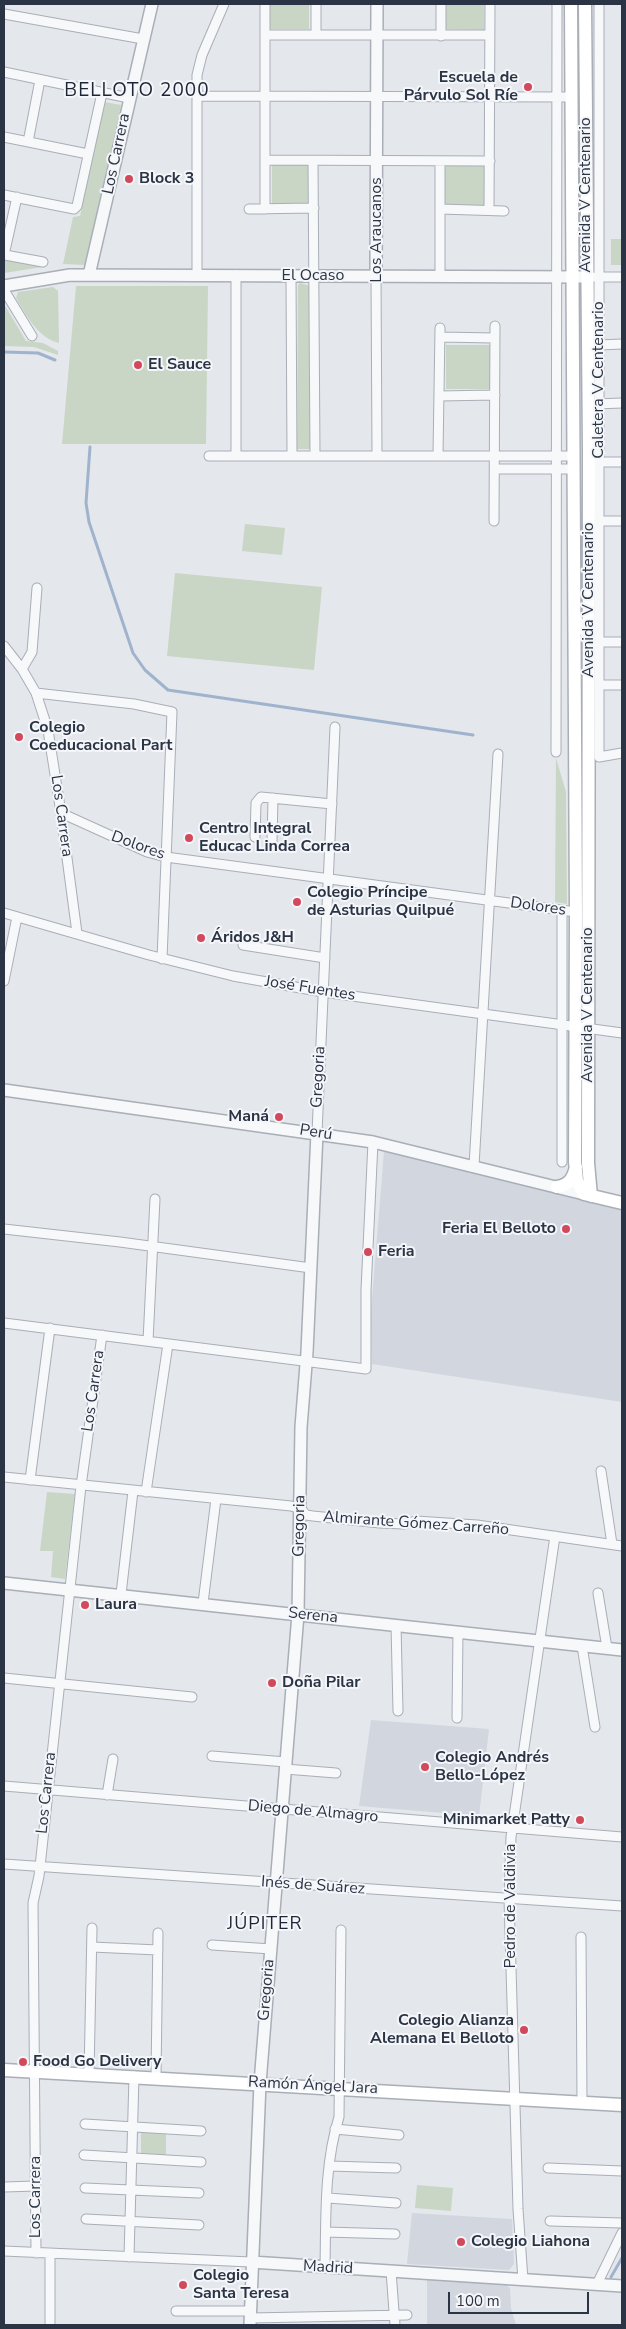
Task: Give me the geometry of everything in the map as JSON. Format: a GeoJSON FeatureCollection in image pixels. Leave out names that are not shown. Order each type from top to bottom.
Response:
{"type":"FeatureCollection","features":[{"type":"Feature","properties":{"kind":"main road","name":"Avenida V Centenario"},"geometry":{"type":"LineString","coordinates":[[571,4],[576,912],[588,1180],[587,1195]]}},
{"type":"Feature","properties":{"kind":"main road","name":"Avenida V Centenario"},"geometry":{"type":"LineString","coordinates":[[586,4],[593,277],[594,642],[576,1167],[577,1181],[587,1195]]}},
{"type":"Feature","properties":{"kind":"main road"},"geometry":{"type":"LineString","coordinates":[[557,1188],[565,1186],[571,1181],[576,1167]]}},
{"type":"Feature","properties":{"kind":"main road","name":"Perú"},"geometry":{"type":"LineString","coordinates":[[587,1195],[622,1202]]}},
{"type":"Feature","properties":{"kind":"main road","name":"Ramón Ángel Jara"},"geometry":{"type":"LineString","coordinates":[[4,2070],[156,2077],[622,2105]]}},
{"type":"Feature","properties":{"kind":"street","name":"Los Carrera"},"geometry":{"type":"LineString","coordinates":[[89,275],[152,4]]}},
{"type":"Feature","properties":{"kind":"street"},"geometry":{"type":"LineString","coordinates":[[197,276],[198,67],[224,4]]}},
{"type":"Feature","properties":{"kind":"street"},"geometry":{"type":"LineString","coordinates":[[265,4],[265,208]]}},
{"type":"Feature","properties":{"kind":"street"},"geometry":{"type":"LineString","coordinates":[[316,4],[316,35]]}},
{"type":"Feature","properties":{"kind":"street","name":"Los Araucanos"},"geometry":{"type":"LineString","coordinates":[[377,4],[377,455]]}},
{"type":"Feature","properties":{"kind":"street"},"geometry":{"type":"LineString","coordinates":[[441,4],[441,36]]}},
{"type":"Feature","properties":{"kind":"street"},"geometry":{"type":"LineString","coordinates":[[489,210],[490,4]]}},
{"type":"Feature","properties":{"kind":"street"},"geometry":{"type":"LineString","coordinates":[[556,752],[558,469],[557,4]]}},
{"type":"Feature","properties":{"kind":"street","name":"Caletera V Centenario"},"geometry":{"type":"LineString","coordinates":[[598,4],[593,277],[599,345],[593,404],[599,462],[599,521],[594,642],[599,684],[599,757],[622,753]]}},
{"type":"Feature","properties":{"kind":"street"},"geometry":{"type":"LineString","coordinates":[[4,14],[143,39]]}},
{"type":"Feature","properties":{"kind":"street"},"geometry":{"type":"LineString","coordinates":[[265,35],[490,35]]}},
{"type":"Feature","properties":{"kind":"street"},"geometry":{"type":"LineString","coordinates":[[4,72],[129,98]]}},
{"type":"Feature","properties":{"kind":"street"},"geometry":{"type":"LineString","coordinates":[[28,142],[40,80]]}},
{"type":"Feature","properties":{"kind":"street"},"geometry":{"type":"LineString","coordinates":[[4,195],[74,209],[77,206],[102,93]]}},
{"type":"Feature","properties":{"kind":"street"},"geometry":{"type":"LineString","coordinates":[[197,96],[571,97]]}},
{"type":"Feature","properties":{"kind":"street"},"geometry":{"type":"LineString","coordinates":[[4,138],[88,154]]}},
{"type":"Feature","properties":{"kind":"street"},"geometry":{"type":"LineString","coordinates":[[265,160],[490,161]]}},
{"type":"Feature","properties":{"kind":"street"},"geometry":{"type":"LineString","coordinates":[[313,161],[315,456]]}},
{"type":"Feature","properties":{"kind":"street"},"geometry":{"type":"LineString","coordinates":[[440,161],[440,276]]}},
{"type":"Feature","properties":{"kind":"street"},"geometry":{"type":"LineString","coordinates":[[17,198],[4,255],[43,262]]}},
{"type":"Feature","properties":{"kind":"street"},"geometry":{"type":"LineString","coordinates":[[249,209],[314,208]]}},
{"type":"Feature","properties":{"kind":"street"},"geometry":{"type":"LineString","coordinates":[[440,209],[504,211]]}},
{"type":"Feature","properties":{"kind":"street","name":"El Ocaso"},"geometry":{"type":"LineString","coordinates":[[4,286],[70,275],[622,277]]}},
{"type":"Feature","properties":{"kind":"street"},"geometry":{"type":"LineString","coordinates":[[236,275],[236,455]]}},
{"type":"Feature","properties":{"kind":"street"},"geometry":{"type":"LineString","coordinates":[[291,276],[292,456]]}},
{"type":"Feature","properties":{"kind":"street"},"geometry":{"type":"LineString","coordinates":[[4,290],[32,336]]}},
{"type":"Feature","properties":{"kind":"street"},"geometry":{"type":"LineString","coordinates":[[494,521],[495,326]]}},
{"type":"Feature","properties":{"kind":"street"},"geometry":{"type":"LineString","coordinates":[[438,455],[440,333],[495,338]]}},
{"type":"Feature","properties":{"kind":"street"},"geometry":{"type":"LineString","coordinates":[[599,345],[622,344]]}},
{"type":"Feature","properties":{"kind":"street"},"geometry":{"type":"LineString","coordinates":[[439,396],[495,395]]}},
{"type":"Feature","properties":{"kind":"street"},"geometry":{"type":"LineString","coordinates":[[593,404],[622,403]]}},
{"type":"Feature","properties":{"kind":"street"},"geometry":{"type":"LineString","coordinates":[[209,456],[558,456],[573,463]]}},
{"type":"Feature","properties":{"kind":"street"},"geometry":{"type":"LineString","coordinates":[[599,462],[622,462]]}},
{"type":"Feature","properties":{"kind":"street"},"geometry":{"type":"LineString","coordinates":[[495,469],[558,469],[573,463]]}},
{"type":"Feature","properties":{"kind":"street"},"geometry":{"type":"LineString","coordinates":[[599,521],[622,521]]}},
{"type":"Feature","properties":{"kind":"street"},"geometry":{"type":"LineString","coordinates":[[22,669],[32,652],[37,588]]}},
{"type":"Feature","properties":{"kind":"street"},"geometry":{"type":"LineString","coordinates":[[574,611],[594,642],[622,642]]}},
{"type":"Feature","properties":{"kind":"street","name":"Los Carrera"},"geometry":{"type":"LineString","coordinates":[[4,646],[22,669],[36,693],[48,730],[77,933]]}},
{"type":"Feature","properties":{"kind":"street"},"geometry":{"type":"LineString","coordinates":[[599,684],[622,685]]}},
{"type":"Feature","properties":{"kind":"street"},"geometry":{"type":"LineString","coordinates":[[36,693],[134,704],[172,712],[162,959]]}},
{"type":"Feature","properties":{"kind":"street","name":"Gregoria"},"geometry":{"type":"LineString","coordinates":[[250,2318],[260,2083],[298,1614],[301,1427],[311,1268],[335,726]]}},
{"type":"Feature","properties":{"kind":"street"},"geometry":{"type":"LineString","coordinates":[[474,1166],[498,754]]}},
{"type":"Feature","properties":{"kind":"street"},"geometry":{"type":"LineString","coordinates":[[255,837],[256,802],[261,797],[332,804]]}},
{"type":"Feature","properties":{"kind":"street"},"geometry":{"type":"LineString","coordinates":[[272,842],[273,798]]}},
{"type":"Feature","properties":{"kind":"street","name":"Dolores"},"geometry":{"type":"LineString","coordinates":[[61,813],[147,852],[166,857],[576,912]]}},
{"type":"Feature","properties":{"kind":"street"},"geometry":{"type":"LineString","coordinates":[[562,910],[562,1162]]}},
{"type":"Feature","properties":{"kind":"street","name":"José Fuentes"},"geometry":{"type":"LineString","coordinates":[[4,913],[162,959],[233,976],[323,992],[622,1033]]}},
{"type":"Feature","properties":{"kind":"street"},"geometry":{"type":"LineString","coordinates":[[4,981],[17,917]]}},
{"type":"Feature","properties":{"kind":"street"},"geometry":{"type":"LineString","coordinates":[[243,945],[324,958]]}},
{"type":"Feature","properties":{"kind":"street","name":"Perú"},"geometry":{"type":"LineString","coordinates":[[4,1090],[373,1142],[587,1195]]}},
{"type":"Feature","properties":{"kind":"street"},"geometry":{"type":"LineString","coordinates":[[4,1323],[366,1369],[366,1290],[373,1142]]}},
{"type":"Feature","properties":{"kind":"street"},"geometry":{"type":"LineString","coordinates":[[148,1341],[155,1199]]}},
{"type":"Feature","properties":{"kind":"street"},"geometry":{"type":"LineString","coordinates":[[4,1229],[153,1246],[311,1268]]}},
{"type":"Feature","properties":{"kind":"street"},"geometry":{"type":"LineString","coordinates":[[30,1480],[50,1328]]}},
{"type":"Feature","properties":{"kind":"street","name":"Los Carrera"},"geometry":{"type":"LineString","coordinates":[[36,2253],[33,1903],[40,1867],[81,1486],[102,1335]]}},
{"type":"Feature","properties":{"kind":"street"},"geometry":{"type":"LineString","coordinates":[[146,1492],[168,1344]]}},
{"type":"Feature","properties":{"kind":"street"},"geometry":{"type":"LineString","coordinates":[[601,1472],[619,1547]]}},
{"type":"Feature","properties":{"kind":"street","name":"Almirante Gómez Carreño"},"geometry":{"type":"LineString","coordinates":[[4,1477],[291,1506],[301,1509],[306,1515],[380,1523],[404,1524],[416,1521],[477,1525],[619,1547]]}},
{"type":"Feature","properties":{"kind":"street"},"geometry":{"type":"LineString","coordinates":[[122,1594],[133,1491]]}},
{"type":"Feature","properties":{"kind":"street"},"geometry":{"type":"LineString","coordinates":[[203,1603],[216,1498]]}},
{"type":"Feature","properties":{"kind":"street","name":"Pedro de Valdivia"},"geometry":{"type":"LineString","coordinates":[[523,2280],[509,1899],[512,1828],[555,1536]]}},
{"type":"Feature","properties":{"kind":"street","name":"Serena"},"geometry":{"type":"LineString","coordinates":[[4,1583],[122,1594],[622,1650]]}},
{"type":"Feature","properties":{"kind":"street"},"geometry":{"type":"LineString","coordinates":[[598,1593],[607,1648]]}},
{"type":"Feature","properties":{"kind":"street"},"geometry":{"type":"LineString","coordinates":[[396,1625],[398,1711]]}},
{"type":"Feature","properties":{"kind":"street"},"geometry":{"type":"LineString","coordinates":[[457,1718],[458,1632]]}},
{"type":"Feature","properties":{"kind":"street"},"geometry":{"type":"LineString","coordinates":[[582,1646],[595,1727]]}},
{"type":"Feature","properties":{"kind":"street"},"geometry":{"type":"LineString","coordinates":[[4,1678],[192,1697]]}},
{"type":"Feature","properties":{"kind":"street"},"geometry":{"type":"LineString","coordinates":[[212,1756],[336,1773]]}},
{"type":"Feature","properties":{"kind":"street"},"geometry":{"type":"LineString","coordinates":[[107,1795],[113,1759]]}},
{"type":"Feature","properties":{"kind":"street","name":"Diego de Almagro"},"geometry":{"type":"LineString","coordinates":[[4,1786],[622,1837]]}},
{"type":"Feature","properties":{"kind":"street","name":"Inés de Suárez"},"geometry":{"type":"LineString","coordinates":[[4,1864],[276,1884],[622,1906]]}},
{"type":"Feature","properties":{"kind":"street"},"geometry":{"type":"LineString","coordinates":[[89,2074],[92,1928]]}},
{"type":"Feature","properties":{"kind":"street"},"geometry":{"type":"LineString","coordinates":[[325,2268],[329,2166],[335,2129],[339,2117],[341,1930]]}},
{"type":"Feature","properties":{"kind":"street"},"geometry":{"type":"LineString","coordinates":[[156,2077],[158,1933]]}},
{"type":"Feature","properties":{"kind":"street"},"geometry":{"type":"LineString","coordinates":[[581,1937],[582,2103]]}},
{"type":"Feature","properties":{"kind":"street"},"geometry":{"type":"LineString","coordinates":[[212,1945],[271,1949]]}},
{"type":"Feature","properties":{"kind":"street"},"geometry":{"type":"LineString","coordinates":[[92,1947],[158,1950]]}},
{"type":"Feature","properties":{"kind":"street"},"geometry":{"type":"LineString","coordinates":[[129,2257],[134,2076]]}},
{"type":"Feature","properties":{"kind":"street"},"geometry":{"type":"LineString","coordinates":[[85,2124],[201,2131]]}},
{"type":"Feature","properties":{"kind":"street"},"geometry":{"type":"LineString","coordinates":[[335,2129],[399,2135]]}},
{"type":"Feature","properties":{"kind":"street"},"geometry":{"type":"LineString","coordinates":[[84,2155],[201,2162]]}},
{"type":"Feature","properties":{"kind":"street"},"geometry":{"type":"LineString","coordinates":[[329,2166],[396,2168]]}},
{"type":"Feature","properties":{"kind":"street"},"geometry":{"type":"LineString","coordinates":[[548,2168],[622,2171]]}},
{"type":"Feature","properties":{"kind":"street"},"geometry":{"type":"LineString","coordinates":[[4,2187],[36,2186]]}},
{"type":"Feature","properties":{"kind":"street"},"geometry":{"type":"LineString","coordinates":[[85,2188],[199,2193]]}},
{"type":"Feature","properties":{"kind":"street"},"geometry":{"type":"LineString","coordinates":[[328,2198],[396,2202]]}},
{"type":"Feature","properties":{"kind":"street"},"geometry":{"type":"LineString","coordinates":[[86,2219],[199,2225]]}},
{"type":"Feature","properties":{"kind":"street"},"geometry":{"type":"LineString","coordinates":[[550,2221],[622,2223]]}},
{"type":"Feature","properties":{"kind":"street"},"geometry":{"type":"LineString","coordinates":[[326,2232],[395,2234]]}},
{"type":"Feature","properties":{"kind":"street"},"geometry":{"type":"LineString","coordinates":[[597,2284],[622,2233]]}},
{"type":"Feature","properties":{"kind":"street","name":"Madrid"},"geometry":{"type":"LineString","coordinates":[[4,2251],[251,2262],[622,2286]]}},
{"type":"Feature","properties":{"kind":"street"},"geometry":{"type":"LineString","coordinates":[[50,2254],[50,2323]]}},
{"type":"Feature","properties":{"kind":"street"},"geometry":{"type":"LineString","coordinates":[[392,2271],[394,2320]]}},
{"type":"Feature","properties":{"kind":"street"},"geometry":{"type":"LineString","coordinates":[[176,2311],[250,2318],[394,2320],[407,2315]]}},
{"type":"Feature","properties":{"kind":"shaded area"},"geometry":{"type":"Polygon","coordinates":[[[384,1151],[622,1210],[622,1402],[372,1364],[371,1311],[384,1151]]]}},
{"type":"Feature","properties":{"kind":"shaded area","name":"Colegio Andrés Bello-López"},"geometry":{"type":"Polygon","coordinates":[[[371,1720],[489,1729],[479,1816],[359,1806],[371,1720]]]}},
{"type":"Feature","properties":{"kind":"shaded area","name":"Colegio Liahona"},"geometry":{"type":"Polygon","coordinates":[[[412,2213],[512,2219],[514,2264],[509,2270],[407,2264],[412,2213]]]}},
{"type":"Feature","properties":{"kind":"shaded area","name":"Colegio Liahona"},"geometry":{"type":"Polygon","coordinates":[[[427,2279],[507,2285],[510,2288],[511,2308],[516,2325],[427,2325],[427,2279]]]}},
{"type":"Feature","properties":{"kind":"green space"},"geometry":{"type":"Polygon","coordinates":[[[267,4],[309,4],[309,29],[267,29],[267,4]]]}},
{"type":"Feature","properties":{"kind":"green space"},"geometry":{"type":"Polygon","coordinates":[[[443,4],[484,4],[484,30],[443,29],[443,4]]]}},
{"type":"Feature","properties":{"kind":"green space"},"geometry":{"type":"Polygon","coordinates":[[[104,102],[121,105],[85,265],[63,264],[73,217],[80,216],[104,102]]]}},
{"type":"Feature","properties":{"kind":"green space"},"geometry":{"type":"Polygon","coordinates":[[[308,164],[309,206],[272,206],[272,165],[308,164]]]}},
{"type":"Feature","properties":{"kind":"green space"},"geometry":{"type":"Polygon","coordinates":[[[485,164],[485,205],[444,206],[444,165],[485,164]]]}},
{"type":"Feature","properties":{"kind":"green space"},"geometry":{"type":"Polygon","coordinates":[[[611,239],[622,239],[622,265],[611,265],[611,239]]]}},
{"type":"Feature","properties":{"kind":"green space"},"geometry":{"type":"Polygon","coordinates":[[[4,259],[43,267],[4,273],[4,259]]]}},
{"type":"Feature","properties":{"kind":"green space"},"geometry":{"type":"Polygon","coordinates":[[[300,283],[310,286],[311,449],[297,449],[298,285],[300,283]]]}},
{"type":"Feature","properties":{"kind":"green space","name":"El Sauce"},"geometry":{"type":"Polygon","coordinates":[[[76,286],[208,286],[206,444],[62,444],[76,286]]]}},
{"type":"Feature","properties":{"kind":"green space"},"geometry":{"type":"Polygon","coordinates":[[[53,287],[58,291],[59,343],[45,336],[33,325],[16,298],[18,292],[53,287]]]}},
{"type":"Feature","properties":{"kind":"green space"},"geometry":{"type":"Polygon","coordinates":[[[4,304],[26,341],[43,343],[58,351],[58,355],[34,347],[4,346],[4,304]]]}},
{"type":"Feature","properties":{"kind":"green space"},"geometry":{"type":"Polygon","coordinates":[[[446,345],[490,345],[490,389],[446,389],[446,345]]]}},
{"type":"Feature","properties":{"kind":"green space"},"geometry":{"type":"Polygon","coordinates":[[[245,524],[285,528],[282,555],[242,551],[245,524]]]}},
{"type":"Feature","properties":{"kind":"green space"},"geometry":{"type":"Polygon","coordinates":[[[175,573],[322,587],[314,670],[167,656],[175,573]]]}},
{"type":"Feature","properties":{"kind":"green space"},"geometry":{"type":"Polygon","coordinates":[[[556,758],[566,792],[567,904],[555,902],[556,758]]]}},
{"type":"Feature","properties":{"kind":"green space"},"geometry":{"type":"Polygon","coordinates":[[[47,1492],[75,1494],[65,1579],[51,1577],[53,1551],[40,1551],[47,1492]]]}},
{"type":"Feature","properties":{"kind":"green space"},"geometry":{"type":"Polygon","coordinates":[[[141,2132],[166,2134],[166,2156],[141,2156],[141,2132]]]}},
{"type":"Feature","properties":{"kind":"green space"},"geometry":{"type":"Polygon","coordinates":[[[417,2185],[453,2188],[451,2211],[415,2208],[417,2185]]]}},
{"type":"Feature","properties":{"kind":"waterway"},"geometry":{"type":"LineString","coordinates":[[4,352],[38,353],[55,360]]}},
{"type":"Feature","properties":{"kind":"waterway"},"geometry":{"type":"LineString","coordinates":[[90,447],[86,503],[89,522],[133,653],[145,670],[168,690],[473,735]]}},
{"type":"Feature","properties":{"kind":"waterway"},"geometry":{"type":"LineString","coordinates":[[611,2277],[622,2258]]}},
{"type":"Feature","properties":{"kind":"place","name":"Escuela de Párvulo Sol Ríe"},"geometry":{"type":"Point","coordinates":[528,87]}},
{"type":"Feature","properties":{"kind":"place","name":"Block 3"},"geometry":{"type":"Point","coordinates":[129,179]}},
{"type":"Feature","properties":{"kind":"place","name":"El Sauce"},"geometry":{"type":"Point","coordinates":[138,365]}},
{"type":"Feature","properties":{"kind":"place","name":"Colegio Coeducacional Part"},"geometry":{"type":"Point","coordinates":[19,737]}},
{"type":"Feature","properties":{"kind":"place","name":"Centro Integral Educac Linda Correa"},"geometry":{"type":"Point","coordinates":[189,838]}},
{"type":"Feature","properties":{"kind":"place","name":"Colegio Príncipe de Asturias Quilpué"},"geometry":{"type":"Point","coordinates":[297,902]}},
{"type":"Feature","properties":{"kind":"place","name":"Áridos J&H"},"geometry":{"type":"Point","coordinates":[201,938]}},
{"type":"Feature","properties":{"kind":"place","name":"Maná"},"geometry":{"type":"Point","coordinates":[279,1117]}},
{"type":"Feature","properties":{"kind":"place","name":"Feria El Belloto"},"geometry":{"type":"Point","coordinates":[566,1229]}},
{"type":"Feature","properties":{"kind":"place","name":"Feria"},"geometry":{"type":"Point","coordinates":[368,1252]}},
{"type":"Feature","properties":{"kind":"place","name":"Laura"},"geometry":{"type":"Point","coordinates":[85,1605]}},
{"type":"Feature","properties":{"kind":"place","name":"Doña Pilar"},"geometry":{"type":"Point","coordinates":[272,1683]}},
{"type":"Feature","properties":{"kind":"place","name":"Colegio Andrés Bello-López"},"geometry":{"type":"Point","coordinates":[425,1767]}},
{"type":"Feature","properties":{"kind":"place","name":"Minimarket Patty"},"geometry":{"type":"Point","coordinates":[580,1820]}},
{"type":"Feature","properties":{"kind":"place","name":"Colegio Alianza Alemana El Belloto"},"geometry":{"type":"Point","coordinates":[524,2030]}},
{"type":"Feature","properties":{"kind":"place","name":"Food Go Delivery"},"geometry":{"type":"Point","coordinates":[23,2062]}},
{"type":"Feature","properties":{"kind":"place","name":"Colegio Liahona"},"geometry":{"type":"Point","coordinates":[461,2242]}},
{"type":"Feature","properties":{"kind":"place","name":"Colegio Santa Teresa"},"geometry":{"type":"Point","coordinates":[183,2285]}},
{"type":"Feature","properties":{"kind":"district","name":"BELLOTO 2000"},"geometry":{"type":"Point","coordinates":[137,91]}},
{"type":"Feature","properties":{"kind":"district","name":"JÚPITER"},"geometry":{"type":"Point","coordinates":[265,1925]}}]}
